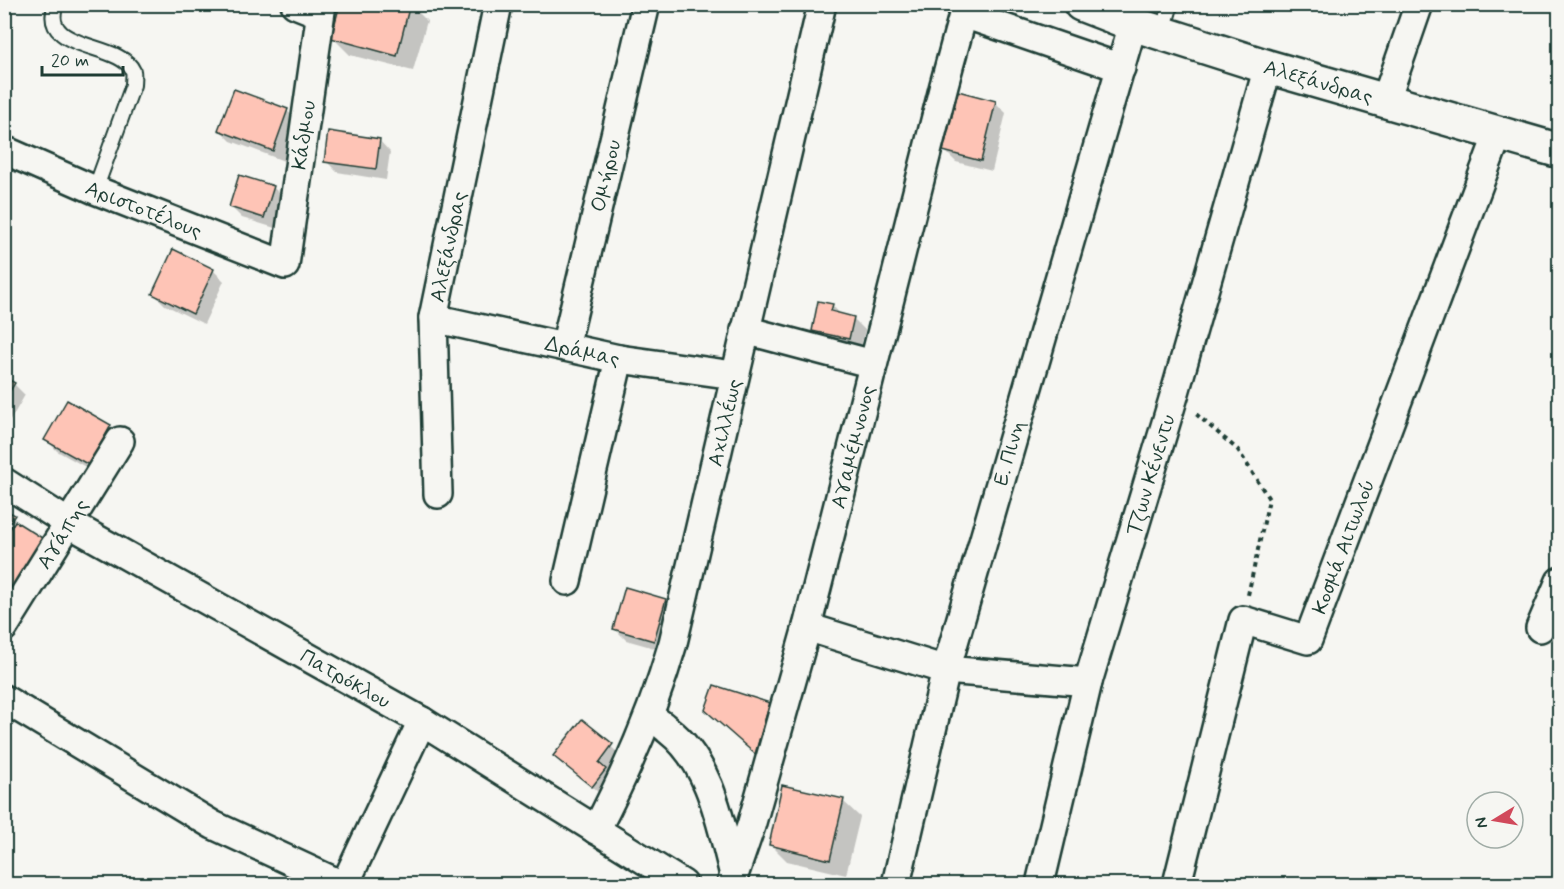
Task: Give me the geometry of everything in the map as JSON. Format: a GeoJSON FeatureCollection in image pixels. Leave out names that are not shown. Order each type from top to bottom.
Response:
{"type":"FeatureCollection","features":[{"type":"Feature","properties":{"kind":"street","name":"Αλεξάνδρας"},"geometry":{"type":"LineString","coordinates":[[438,494],[434,318],[498,4]]}},
{"type":"Feature","properties":{"kind":"street","name":"Ομήρου"},"geometry":{"type":"LineString","coordinates":[[566,347],[646,4]]}},
{"type":"Feature","properties":{"kind":"street","name":"Αχιλλέως"},"geometry":{"type":"LineString","coordinates":[[596,830],[629,765],[648,720],[660,689],[673,643],[822,4]]}},
{"type":"Feature","properties":{"kind":"street","name":"Αλεξάνδρας"},"geometry":{"type":"LineString","coordinates":[[1081,4],[1156,21],[1268,67],[1560,151]]}},
{"type":"Feature","properties":{"kind":"street"},"geometry":{"type":"LineString","coordinates":[[1385,102],[1419,4]]}},
{"type":"Feature","properties":{"kind":"street","name":"Κάδμου"},"geometry":{"type":"LineString","coordinates":[[285,265],[312,8]]}},
{"type":"Feature","properties":{"kind":"street"},"geometry":{"type":"LineString","coordinates":[[965,9],[1120,68]]}},
{"type":"Feature","properties":{"kind":"street","name":"Αγαμέμνονος"},"geometry":{"type":"LineString","coordinates":[[733,880],[751,826],[807,627],[965,9]]}},
{"type":"Feature","properties":{"kind":"street","name":"Ε. Πινη"},"geometry":{"type":"LineString","coordinates":[[896,885],[946,670],[1120,68],[1156,21]]}},
{"type":"Feature","properties":{"kind":"street","name":"Τζων Κένεντυ"},"geometry":{"type":"LineString","coordinates":[[1040,885],[1088,682],[1174,396],[1268,67]]}},
{"type":"Feature","properties":{"kind":"street","name":"Κοσμά Αιτωλού"},"geometry":{"type":"LineString","coordinates":[[1243,620],[1308,640],[1498,134]]}},
{"type":"Feature","properties":{"kind":"street","name":"Αριστοτέλους"},"geometry":{"type":"LineString","coordinates":[[4,150],[95,190],[285,265]]}},
{"type":"Feature","properties":{"kind":"street","name":"Δράμας"},"geometry":{"type":"LineString","coordinates":[[434,318],[619,359],[734,375]]}},
{"type":"Feature","properties":{"kind":"street"},"geometry":{"type":"LineString","coordinates":[[746,330],[873,364]]}},
{"type":"Feature","properties":{"kind":"street"},"geometry":{"type":"LineString","coordinates":[[567,581],[619,359]]}},
{"type":"Feature","properties":{"kind":"street","name":"Αγάπης"},"geometry":{"type":"LineString","coordinates":[[4,627],[120,441]]}},
{"type":"Feature","properties":{"kind":"street","name":"Πατρόκλου"},"geometry":{"type":"LineString","coordinates":[[4,482],[70,524],[422,721],[683,885]]}},
{"type":"Feature","properties":{"kind":"street"},"geometry":{"type":"LineString","coordinates":[[1540,628],[1560,580]]}},
{"type":"Feature","properties":{"kind":"street"},"geometry":{"type":"LineString","coordinates":[[1177,885],[1243,620]]}},
{"type":"Feature","properties":{"kind":"street"},"geometry":{"type":"LineString","coordinates":[[807,627],[946,670],[1088,682]]}},
{"type":"Feature","properties":{"kind":"street"},"geometry":{"type":"LineString","coordinates":[[4,699],[213,825],[340,885]]}},
{"type":"Feature","properties":{"kind":"street"},"geometry":{"type":"LineString","coordinates":[[648,720],[657,720],[682,740],[701,770],[720,818],[733,880]]}},
{"type":"Feature","properties":{"kind":"street"},"geometry":{"type":"LineString","coordinates":[[345,885],[422,721]]}},
{"type":"Feature","properties":{"kind":"lane"},"geometry":{"type":"LineString","coordinates":[[56,4],[53,10],[55,26],[64,36],[124,60],[133,71],[134,85],[95,190]]}},
{"type":"Feature","properties":{"kind":"path"},"geometry":{"type":"LineString","coordinates":[[1174,396],[1238,450],[1269,499],[1243,620]]}},
{"type":"Feature","properties":{"kind":"building"},"geometry":{"type":"Polygon","coordinates":[[[340,4],[410,4],[397,56],[331,38],[340,4]]]}},
{"type":"Feature","properties":{"kind":"building"},"geometry":{"type":"Polygon","coordinates":[[[234,89],[288,109],[273,151],[218,130],[234,89]]]}},
{"type":"Feature","properties":{"kind":"building"},"geometry":{"type":"Polygon","coordinates":[[[958,91],[996,101],[981,161],[943,151],[958,91]]]}},
{"type":"Feature","properties":{"kind":"building"},"geometry":{"type":"Polygon","coordinates":[[[328,131],[380,139],[376,169],[324,162],[328,131]]]}},
{"type":"Feature","properties":{"kind":"building"},"geometry":{"type":"Polygon","coordinates":[[[239,175],[274,186],[264,218],[229,207],[239,175]]]}},
{"type":"Feature","properties":{"kind":"building"},"geometry":{"type":"Polygon","coordinates":[[[173,249],[214,269],[193,314],[152,294],[173,249]]]}},
{"type":"Feature","properties":{"kind":"building"},"geometry":{"type":"Polygon","coordinates":[[[818,301],[833,304],[831,311],[854,317],[849,339],[812,331],[818,301]]]}},
{"type":"Feature","properties":{"kind":"building"},"geometry":{"type":"Polygon","coordinates":[[[4,377],[15,383],[4,400],[4,377]]]}},
{"type":"Feature","properties":{"kind":"building"},"geometry":{"type":"Polygon","coordinates":[[[67,400],[111,425],[89,465],[44,440],[67,400]]]}},
{"type":"Feature","properties":{"kind":"building"},"geometry":{"type":"Polygon","coordinates":[[[4,509],[15,515],[4,532],[4,509]]]}},
{"type":"Feature","properties":{"kind":"building"},"geometry":{"type":"Polygon","coordinates":[[[15,521],[47,541],[15,593],[4,586],[4,538],[15,521]]]}},
{"type":"Feature","properties":{"kind":"building"},"geometry":{"type":"Polygon","coordinates":[[[625,587],[666,599],[654,641],[613,629],[625,587]]]}},
{"type":"Feature","properties":{"kind":"building"},"geometry":{"type":"Polygon","coordinates":[[[714,685],[770,703],[755,754],[705,710],[714,685]]]}},
{"type":"Feature","properties":{"kind":"building"},"geometry":{"type":"Polygon","coordinates":[[[582,719],[613,744],[599,763],[606,769],[592,787],[553,756],[582,719]]]}},
{"type":"Feature","properties":{"kind":"building"},"geometry":{"type":"Polygon","coordinates":[[[782,785],[844,799],[830,860],[769,845],[782,785]]]}}]}
